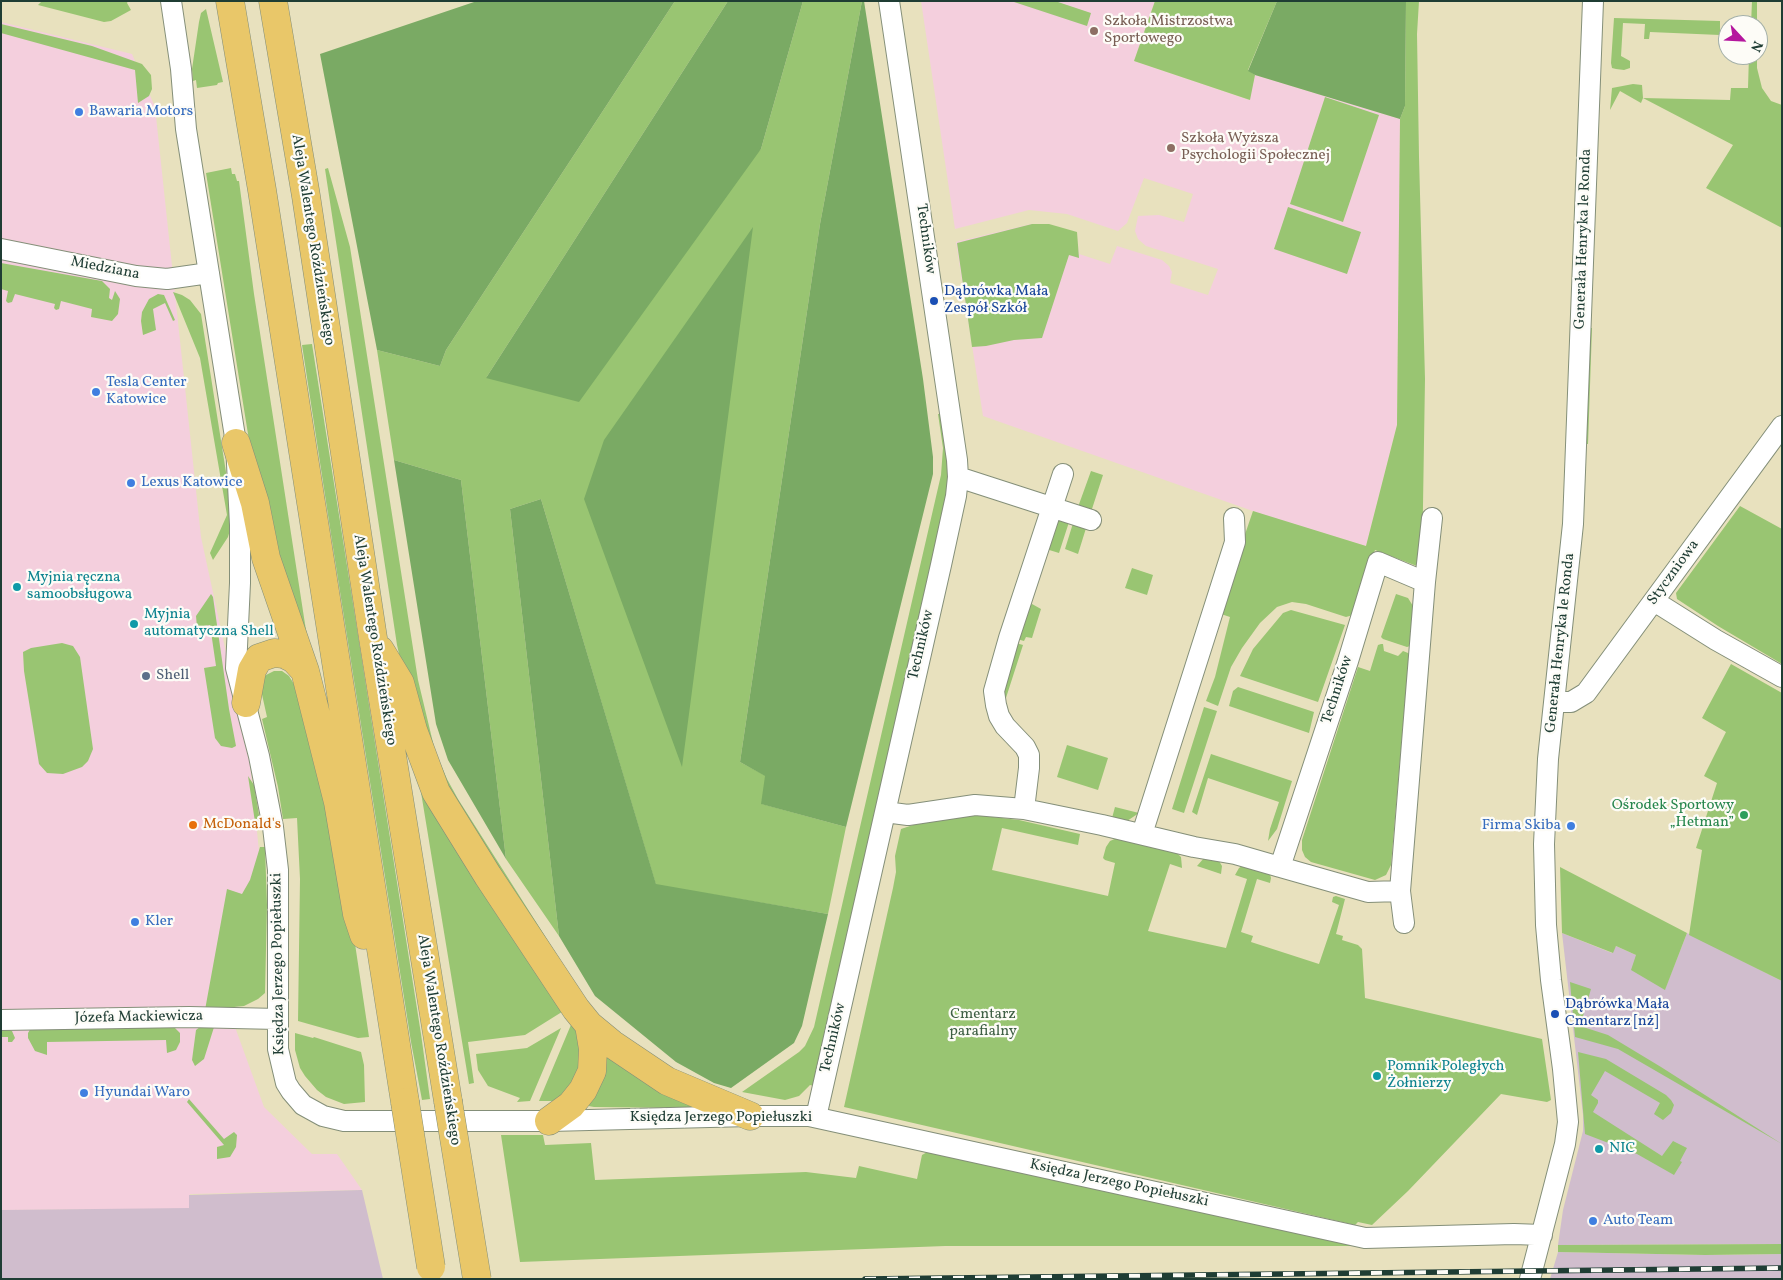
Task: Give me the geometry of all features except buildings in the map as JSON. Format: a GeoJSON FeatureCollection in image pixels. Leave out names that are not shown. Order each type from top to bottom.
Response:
{"type":"FeatureCollection","features":[{"type":"Feature","properties":{"kind":"highway"},"geometry":{"type":"LineString","coordinates":[[230,1],[262,190],[406,1102],[431,1275]]}},
{"type":"Feature","properties":{"kind":"highway","name":"Aleja Walentego Roździeńskiego"},"geometry":{"type":"LineString","coordinates":[[273,1],[306,196],[373,638],[477,1279]]}},
{"type":"Feature","properties":{"kind":"highway"},"geometry":{"type":"LineString","coordinates":[[279,1],[279,32]]}},
{"type":"Feature","properties":{"kind":"highway"},"geometry":{"type":"LineString","coordinates":[[236,443],[255,503],[266,558],[305,672],[338,802],[357,914],[390,1004]]}},
{"type":"Feature","properties":{"kind":"highway"},"geometry":{"type":"LineString","coordinates":[[373,638],[400,683],[413,730],[436,792],[576,1009],[589,1025],[666,1081],[750,1116]]}},
{"type":"Feature","properties":{"kind":"highway"},"geometry":{"type":"LineString","coordinates":[[246,703],[252,670],[259,658],[274,653],[284,654],[294,659],[305,672]]}},
{"type":"Feature","properties":{"kind":"highway"},"geometry":{"type":"LineString","coordinates":[[549,1120],[571,1105],[582,1090],[592,1070],[593,1049],[589,1025]]}},
{"type":"Feature","properties":{"kind":"street"},"geometry":{"type":"LineString","coordinates":[[171,1],[195,191],[236,443],[240,525],[240,582],[236,668],[246,703]]}},
{"type":"Feature","properties":{"kind":"street","name":"Techników"},"geometry":{"type":"LineString","coordinates":[[816,1117],[943,557],[956,496],[958,477],[958,460],[889,1]]}},
{"type":"Feature","properties":{"kind":"street","name":"Generała Henryka le Ronda"},"geometry":{"type":"LineString","coordinates":[[1530,1279],[1565,1144],[1568,1122],[1551,980],[1545,911],[1544,844],[1546,790],[1574,505],[1592,1]]}},
{"type":"Feature","properties":{"kind":"street","name":"Miedziana"},"geometry":{"type":"LineString","coordinates":[[1,248],[136,276],[166,279],[209,273]]}},
{"type":"Feature","properties":{"kind":"street","name":"Styczniowa"},"geometry":{"type":"LineString","coordinates":[[1555,702],[1571,702],[1586,693],[1782,426]]}},
{"type":"Feature","properties":{"kind":"street"},"geometry":{"type":"LineString","coordinates":[[1024,809],[1029,755],[1025,747],[1005,726],[996,705],[994,691],[1009,638],[1063,474]]}},
{"type":"Feature","properties":{"kind":"street"},"geometry":{"type":"LineString","coordinates":[[958,477],[1091,520]]}},
{"type":"Feature","properties":{"kind":"street"},"geometry":{"type":"LineString","coordinates":[[1142,834],[1235,542],[1234,518]]}},
{"type":"Feature","properties":{"kind":"street"},"geometry":{"type":"LineString","coordinates":[[1404,923],[1400,891],[1425,582],[1432,518]]}},
{"type":"Feature","properties":{"kind":"street","name":"Techników"},"geometry":{"type":"LineString","coordinates":[[1280,867],[1348,662],[1378,562],[1425,582]]}},
{"type":"Feature","properties":{"kind":"street"},"geometry":{"type":"LineString","coordinates":[[1654,601],[1716,640],[1782,677]]}},
{"type":"Feature","properties":{"kind":"street","name":"Księdza Jerzego Popiełuszki"},"geometry":{"type":"LineString","coordinates":[[246,703],[273,827],[278,870],[278,1049],[286,1083],[291,1091],[303,1105],[323,1116],[344,1121],[549,1120],[750,1116],[816,1117],[1365,1238],[1542,1235]]}},
{"type":"Feature","properties":{"kind":"street"},"geometry":{"type":"LineString","coordinates":[[885,812],[908,816],[975,805],[1024,809],[1194,847],[1234,854],[1368,892],[1400,891]]}},
{"type":"Feature","properties":{"kind":"street","name":"Józefa Mackiewicza"},"geometry":{"type":"LineString","coordinates":[[1,1020],[179,1017],[278,1019]]}},
{"type":"Feature","properties":{"kind":"shaded area"},"geometry":{"type":"Polygon","coordinates":[[[921,1],[1155,1],[1134,61],[1249,100],[1255,75],[1400,119],[1397,425],[1366,546],[1267,516],[983,416],[956,242],[1031,224],[1076,232],[1079,254],[1110,264],[1117,246],[1162,260],[1169,266],[1172,272],[1170,283],[1208,295],[1218,269],[1146,246],[1138,239],[1135,231],[1138,216],[1159,215],[1184,222],[1193,194],[1144,178],[1127,223],[1118,231],[1067,214],[1029,210],[955,229],[921,1]]]}},
{"type":"Feature","properties":{"kind":"shaded area"},"geometry":{"type":"Polygon","coordinates":[[[1,22],[132,54],[155,107],[201,537],[250,764],[262,880],[235,1027],[264,1107],[312,1154],[337,1154],[362,1190],[190,1194],[189,1209],[1,1210],[1,22]]]}},
{"type":"Feature","properties":{"kind":"shaded area"},"geometry":{"type":"Polygon","coordinates":[[[1562,933],[1612,953],[1616,946],[1636,955],[1665,989],[1687,933],[1782,981],[1782,1244],[1558,1245],[1563,1210],[1583,1131],[1583,1115],[1562,933]]]}},
{"type":"Feature","properties":{"kind":"shaded area"},"geometry":{"type":"Polygon","coordinates":[[[362,1190],[383,1279],[1,1279],[1,1210],[189,1208],[189,1195],[362,1190]]]}},
{"type":"Feature","properties":{"kind":"shaded area"},"geometry":{"type":"Polygon","coordinates":[[[1558,1252],[1705,1255],[1782,1254],[1782,1279],[1550,1279],[1558,1252]]]}},
{"type":"Feature","properties":{"kind":"green space"},"geometry":{"type":"Polygon","coordinates":[[[42,1],[128,1],[127,3],[131,10],[111,21],[104,22],[38,5],[42,1]]]}},
{"type":"Feature","properties":{"kind":"green space"},"geometry":{"type":"Polygon","coordinates":[[[477,1],[675,1],[446,350],[440,366],[377,350],[320,54],[477,1]]]}},
{"type":"Feature","properties":{"kind":"green space"},"geometry":{"type":"Polygon","coordinates":[[[675,1],[728,1],[486,378],[761,149],[803,1],[862,1],[820,224],[740,762],[766,776],[762,804],[846,827],[828,914],[656,885],[541,499],[510,509],[559,936],[506,859],[461,480],[394,460],[377,350],[440,366],[446,350],[675,1]]]}},
{"type":"Feature","properties":{"kind":"green space"},"geometry":{"type":"Polygon","coordinates":[[[728,1],[803,1],[761,149],[579,402],[486,378],[728,1]]]}},
{"type":"Feature","properties":{"kind":"green space"},"geometry":{"type":"Polygon","coordinates":[[[862,1],[864,1],[923,379],[933,457],[933,474],[846,827],[761,804],[765,776],[740,762],[820,224],[862,1]]]}},
{"type":"Feature","properties":{"kind":"green space"},"geometry":{"type":"Polygon","coordinates":[[[1011,1],[1055,1],[1091,13],[1087,26],[1011,1]]]}},
{"type":"Feature","properties":{"kind":"green space"},"geometry":{"type":"Polygon","coordinates":[[[1155,1],[1277,1],[1248,70],[1255,75],[1250,100],[1134,61],[1155,1]]]}},
{"type":"Feature","properties":{"kind":"green space"},"geometry":{"type":"Polygon","coordinates":[[[1277,1],[1406,1],[1405,106],[1400,119],[1255,75],[1248,71],[1277,1]]]}},
{"type":"Feature","properties":{"kind":"green space"},"geometry":{"type":"Polygon","coordinates":[[[1406,1],[1419,1],[1417,34],[1425,379],[1422,568],[1375,550],[1353,615],[1346,617],[1306,604],[1292,602],[1277,607],[1260,623],[1242,648],[1231,667],[1218,706],[1206,701],[1215,677],[1230,617],[1218,613],[1253,511],[1366,546],[1397,425],[1400,119],[1405,106],[1406,1]]]}},
{"type":"Feature","properties":{"kind":"green space"},"geometry":{"type":"Polygon","coordinates":[[[1752,1],[1757,1],[1757,15],[1751,15],[1752,1]]]}},
{"type":"Feature","properties":{"kind":"green space"},"geometry":{"type":"Polygon","coordinates":[[[206,9],[223,82],[217,85],[197,88],[196,80],[193,81],[192,69],[201,13],[206,9]]]}},
{"type":"Feature","properties":{"kind":"green space"},"geometry":{"type":"Polygon","coordinates":[[[1614,18],[1718,21],[1718,35],[1650,32],[1649,39],[1644,39],[1645,24],[1623,23],[1621,56],[1630,61],[1630,68],[1624,70],[1612,68],[1614,18]]]}},
{"type":"Feature","properties":{"kind":"green space"},"geometry":{"type":"Polygon","coordinates":[[[1,24],[92,46],[142,64],[151,75],[152,89],[149,96],[138,103],[135,70],[1,33],[1,24]]]}},
{"type":"Feature","properties":{"kind":"green space"},"geometry":{"type":"Polygon","coordinates":[[[1749,65],[1757,65],[1762,88],[1771,101],[1782,105],[1782,228],[1706,188],[1733,145],[1643,98],[1730,100],[1731,88],[1748,88],[1749,65]]]}},
{"type":"Feature","properties":{"kind":"green space"},"geometry":{"type":"Polygon","coordinates":[[[1633,84],[1642,85],[1643,98],[1641,103],[1620,91],[1610,110],[1612,88],[1633,84]]]}},
{"type":"Feature","properties":{"kind":"green space"},"geometry":{"type":"Polygon","coordinates":[[[1325,97],[1379,115],[1343,222],[1290,204],[1325,97]]]}},
{"type":"Feature","properties":{"kind":"green space"},"geometry":{"type":"Polygon","coordinates":[[[231,168],[232,174],[235,174],[237,181],[239,181],[254,294],[316,685],[258,497],[206,173],[231,168]]]}},
{"type":"Feature","properties":{"kind":"green space"},"geometry":{"type":"Polygon","coordinates":[[[328,168],[350,247],[418,680],[435,751],[458,799],[583,996],[453,802],[402,667],[397,645],[325,169],[328,168]]]}},
{"type":"Feature","properties":{"kind":"green space"},"geometry":{"type":"Polygon","coordinates":[[[1288,207],[1361,232],[1347,274],[1274,249],[1288,207]]]}},
{"type":"Feature","properties":{"kind":"green space"},"geometry":{"type":"Polygon","coordinates":[[[1032,224],[1049,224],[1077,232],[1079,258],[1069,255],[1042,338],[1014,340],[972,347],[957,243],[1032,224]]]}},
{"type":"Feature","properties":{"kind":"green space"},"geometry":{"type":"Polygon","coordinates":[[[753,227],[682,767],[584,499],[604,440],[753,227]]]}},
{"type":"Feature","properties":{"kind":"green space"},"geometry":{"type":"Polygon","coordinates":[[[1,263],[102,281],[110,289],[109,298],[112,300],[115,291],[120,299],[118,314],[112,321],[91,317],[92,309],[61,301],[59,309],[56,310],[54,308],[55,304],[15,294],[12,302],[8,303],[6,301],[8,291],[1,289],[1,263]]]}},
{"type":"Feature","properties":{"kind":"green space"},"geometry":{"type":"Polygon","coordinates":[[[173,292],[190,300],[201,314],[231,504],[232,523],[228,537],[213,560],[210,553],[227,515],[200,358],[173,292]]]}},
{"type":"Feature","properties":{"kind":"green space"},"geometry":{"type":"Polygon","coordinates":[[[158,294],[164,295],[175,320],[173,321],[165,303],[153,309],[156,330],[143,335],[142,312],[149,299],[158,294]]]}},
{"type":"Feature","properties":{"kind":"green space"},"geometry":{"type":"Polygon","coordinates":[[[1590,328],[1592,328],[1588,444],[1586,444],[1590,328]]]}},
{"type":"Feature","properties":{"kind":"green space"},"geometry":{"type":"Polygon","coordinates":[[[312,344],[430,1099],[422,1100],[411,1042],[332,541],[302,345],[312,344]]]}},
{"type":"Feature","properties":{"kind":"green space"},"geometry":{"type":"Polygon","coordinates":[[[938,414],[943,414],[949,458],[948,495],[814,1086],[810,1085],[799,1096],[785,1100],[742,1092],[799,1052],[805,1046],[814,1027],[941,475],[943,448],[938,414]]]}},
{"type":"Feature","properties":{"kind":"green space"},"geometry":{"type":"Polygon","coordinates":[[[394,460],[461,480],[506,859],[448,760],[436,724],[394,460]]]}},
{"type":"Feature","properties":{"kind":"green space"},"geometry":{"type":"Polygon","coordinates":[[[1091,471],[1103,475],[1091,512],[1078,507],[1091,471]]]}},
{"type":"Feature","properties":{"kind":"green space"},"geometry":{"type":"Polygon","coordinates":[[[541,499],[656,884],[828,914],[802,1026],[794,1043],[731,1088],[714,1083],[676,1062],[595,996],[559,936],[510,509],[541,499]]]}},
{"type":"Feature","properties":{"kind":"green space"},"geometry":{"type":"Polygon","coordinates":[[[1740,506],[1782,529],[1782,664],[1677,599],[1676,593],[1740,506]]]}},
{"type":"Feature","properties":{"kind":"green space"},"geometry":{"type":"Polygon","coordinates":[[[1070,519],[1059,553],[1046,549],[1056,520],[1070,519]]]}},
{"type":"Feature","properties":{"kind":"green space"},"geometry":{"type":"Polygon","coordinates":[[[1074,520],[1087,525],[1078,554],[1065,549],[1074,520]]]}},
{"type":"Feature","properties":{"kind":"green space"},"geometry":{"type":"Polygon","coordinates":[[[1132,568],[1153,575],[1147,595],[1125,588],[1132,568]]]}},
{"type":"Feature","properties":{"kind":"green space"},"geometry":{"type":"Polygon","coordinates":[[[211,594],[236,746],[232,748],[221,746],[215,738],[204,668],[216,666],[210,625],[197,627],[196,616],[211,594]]]}},
{"type":"Feature","properties":{"kind":"green space"},"geometry":{"type":"Polygon","coordinates":[[[1396,594],[1408,598],[1413,606],[1410,646],[1407,647],[1381,637],[1396,594]]]}},
{"type":"Feature","properties":{"kind":"green space"},"geometry":{"type":"Polygon","coordinates":[[[1032,604],[1041,609],[1032,638],[1026,637],[1024,641],[1017,639],[1027,607],[1032,604]]]}},
{"type":"Feature","properties":{"kind":"green space"},"geometry":{"type":"Polygon","coordinates":[[[1291,610],[1345,625],[1318,702],[1240,676],[1253,649],[1283,613],[1291,610]]]}},
{"type":"Feature","properties":{"kind":"green space"},"geometry":{"type":"Polygon","coordinates":[[[62,643],[73,646],[80,657],[93,749],[88,761],[82,767],[63,774],[47,773],[39,764],[24,671],[23,652],[31,648],[62,643]]]}},
{"type":"Feature","properties":{"kind":"green space"},"geometry":{"type":"Polygon","coordinates":[[[1016,643],[1023,645],[1004,704],[1002,694],[1016,643]]]}},
{"type":"Feature","properties":{"kind":"green space"},"geometry":{"type":"Polygon","coordinates":[[[1383,644],[1384,651],[1398,656],[1403,651],[1409,655],[1391,865],[1386,875],[1375,880],[1311,862],[1305,857],[1302,850],[1302,840],[1358,667],[1370,671],[1378,645],[1383,644]]]}},
{"type":"Feature","properties":{"kind":"green space","name":"Ośrodek Sportowy „Hetman”"},"geometry":{"type":"Polygon","coordinates":[[[1731,664],[1782,693],[1782,981],[1689,935],[1702,850],[1696,848],[1717,783],[1704,776],[1726,732],[1702,718],[1731,664]]]}},
{"type":"Feature","properties":{"kind":"green space"},"geometry":{"type":"Polygon","coordinates":[[[274,671],[282,671],[289,676],[305,702],[343,864],[369,1037],[358,1038],[298,1021],[300,879],[297,818],[283,819],[278,787],[262,719],[267,717],[261,690],[263,678],[274,671]]]}},
{"type":"Feature","properties":{"kind":"green space"},"geometry":{"type":"Polygon","coordinates":[[[1238,687],[1314,712],[1309,733],[1229,706],[1233,691],[1238,687]]]}},
{"type":"Feature","properties":{"kind":"green space"},"geometry":{"type":"Polygon","coordinates":[[[1204,707],[1217,711],[1184,813],[1172,809],[1204,707]]]}},
{"type":"Feature","properties":{"kind":"green space"},"geometry":{"type":"Polygon","coordinates":[[[1067,745],[1108,758],[1098,790],[1057,777],[1067,745]]]}},
{"type":"Feature","properties":{"kind":"green space"},"geometry":{"type":"Polygon","coordinates":[[[1211,754],[1292,781],[1277,829],[1268,841],[1279,802],[1208,778],[1197,815],[1192,812],[1211,754]]]}},
{"type":"Feature","properties":{"kind":"green space"},"geometry":{"type":"Polygon","coordinates":[[[417,768],[565,1010],[525,1035],[468,1042],[474,1083],[469,1084],[417,768]]]}},
{"type":"Feature","properties":{"kind":"green space"},"geometry":{"type":"Polygon","coordinates":[[[248,776],[254,785],[260,821],[255,822],[248,776]]]}},
{"type":"Feature","properties":{"kind":"green space"},"geometry":{"type":"Polygon","coordinates":[[[1115,807],[1139,813],[1127,821],[1112,818],[1115,807]]]}},
{"type":"Feature","properties":{"kind":"green space","name":"Cmentarz parafialny"},"geometry":{"type":"Polygon","coordinates":[[[976,815],[1019,820],[1080,834],[1078,845],[1002,828],[992,870],[1108,896],[1115,863],[1103,858],[1110,841],[1117,838],[1175,851],[1181,857],[1182,868],[1170,864],[1148,931],[1226,948],[1247,879],[1235,875],[1239,868],[1245,864],[1269,870],[1271,878],[1270,883],[1257,879],[1241,932],[1253,936],[1251,942],[1319,964],[1339,905],[1332,902],[1333,897],[1345,899],[1336,934],[1343,936],[1342,940],[1358,945],[1362,949],[1365,998],[1542,1039],[1551,1100],[1547,1102],[1501,1094],[1408,1191],[1372,1225],[1358,1222],[1355,1225],[844,1107],[893,888],[896,872],[895,856],[901,829],[922,822],[976,815]]]}},
{"type":"Feature","properties":{"kind":"green space"},"geometry":{"type":"Polygon","coordinates":[[[260,847],[265,847],[267,905],[265,993],[244,1006],[205,1010],[227,889],[242,894],[250,880],[260,847]]]}},
{"type":"Feature","properties":{"kind":"green space"},"geometry":{"type":"Polygon","coordinates":[[[1204,858],[1219,861],[1222,866],[1221,874],[1197,866],[1204,858]]]}},
{"type":"Feature","properties":{"kind":"green space"},"geometry":{"type":"Polygon","coordinates":[[[1560,867],[1687,933],[1665,990],[1631,970],[1636,955],[1616,946],[1613,953],[1562,933],[1560,867]]]}},
{"type":"Feature","properties":{"kind":"green space"},"geometry":{"type":"Polygon","coordinates":[[[1570,982],[1591,989],[1580,1026],[1608,1035],[1782,1144],[1618,1049],[1575,1037],[1570,982]]]}},
{"type":"Feature","properties":{"kind":"green space"},"geometry":{"type":"Polygon","coordinates":[[[573,1020],[581,1032],[586,1068],[557,1101],[539,1101],[573,1020]]]}},
{"type":"Feature","properties":{"kind":"green space"},"geometry":{"type":"Polygon","coordinates":[[[215,1024],[204,1059],[195,1066],[192,1060],[196,1030],[200,1027],[215,1024]]]}},
{"type":"Feature","properties":{"kind":"green space"},"geometry":{"type":"Polygon","coordinates":[[[173,1026],[180,1033],[180,1042],[176,1050],[167,1053],[166,1040],[47,1042],[47,1055],[35,1051],[28,1038],[31,1028],[173,1026]]]}},
{"type":"Feature","properties":{"kind":"green space"},"geometry":{"type":"Polygon","coordinates":[[[1,1027],[12,1031],[15,1038],[12,1042],[8,1042],[8,1037],[1,1037],[1,1027]]]}},
{"type":"Feature","properties":{"kind":"green space"},"geometry":{"type":"Polygon","coordinates":[[[561,1028],[530,1101],[517,1102],[520,1098],[488,1086],[478,1070],[476,1054],[527,1048],[561,1028]]]}},
{"type":"Feature","properties":{"kind":"green space"},"geometry":{"type":"Polygon","coordinates":[[[295,1033],[361,1052],[364,1065],[365,1102],[344,1104],[326,1097],[317,1090],[300,1068],[295,1050],[295,1033]]]}},
{"type":"Feature","properties":{"kind":"green space"},"geometry":{"type":"Polygon","coordinates":[[[600,1049],[694,1105],[690,1108],[594,1107],[583,1105],[600,1049]]]}},
{"type":"Feature","properties":{"kind":"green space"},"geometry":{"type":"Polygon","coordinates":[[[1578,1052],[1606,1059],[1666,1095],[1671,1100],[1674,1105],[1671,1113],[1663,1120],[1654,1114],[1660,1103],[1605,1071],[1591,1095],[1598,1100],[1593,1112],[1662,1156],[1673,1141],[1687,1148],[1680,1161],[1682,1162],[1674,1175],[1637,1154],[1585,1134],[1578,1052]]]}},
{"type":"Feature","properties":{"kind":"green space"},"geometry":{"type":"Polygon","coordinates":[[[189,1099],[224,1139],[234,1132],[237,1135],[236,1147],[230,1157],[217,1159],[217,1147],[224,1145],[187,1102],[189,1099]]]}},
{"type":"Feature","properties":{"kind":"green space"},"geometry":{"type":"Polygon","coordinates":[[[501,1135],[543,1135],[545,1145],[591,1143],[595,1180],[806,1172],[856,1178],[859,1166],[917,1179],[922,1155],[929,1151],[1348,1243],[1354,1246],[945,1246],[520,1262],[501,1135]]]}},
{"type":"Feature","properties":{"kind":"green space"},"geometry":{"type":"Polygon","coordinates":[[[1782,1244],[1782,1254],[1705,1255],[1558,1252],[1558,1245],[1782,1244]]]}},
{"type":"Feature","properties":{"kind":"railway"},"geometry":{"type":"LineString","coordinates":[[865,1279],[1782,1268]]}},
{"type":"Feature","properties":{"kind":"place","name":"Szkoła Mistrzostwa Sportowego"},"geometry":{"type":"Point","coordinates":[1094,31]}},
{"type":"Feature","properties":{"kind":"place","name":"Bawaria Motors"},"geometry":{"type":"Point","coordinates":[79,112]}},
{"type":"Feature","properties":{"kind":"place","name":"Szkoła Wyższa Psychologii Społecznej"},"geometry":{"type":"Point","coordinates":[1171,148]}},
{"type":"Feature","properties":{"kind":"place","name":"Dąbrówka Mała Zespół Szkół"},"geometry":{"type":"Point","coordinates":[934,301]}},
{"type":"Feature","properties":{"kind":"place","name":"Tesla Center Katowice"},"geometry":{"type":"Point","coordinates":[96,392]}},
{"type":"Feature","properties":{"kind":"place","name":"Lexus Katowice"},"geometry":{"type":"Point","coordinates":[131,483]}},
{"type":"Feature","properties":{"kind":"place","name":"Myjnia ręczna samoobsługowa"},"geometry":{"type":"Point","coordinates":[17,587]}},
{"type":"Feature","properties":{"kind":"place","name":"Myjnia automatyczna Shell"},"geometry":{"type":"Point","coordinates":[134,624]}},
{"type":"Feature","properties":{"kind":"place","name":"Shell"},"geometry":{"type":"Point","coordinates":[146,676]}},
{"type":"Feature","properties":{"kind":"place","name":"Ośrodek Sportowy „Hetman”"},"geometry":{"type":"Point","coordinates":[1744,815]}},
{"type":"Feature","properties":{"kind":"place","name":"McDonald's"},"geometry":{"type":"Point","coordinates":[193,825]}},
{"type":"Feature","properties":{"kind":"place","name":"Firma Skiba"},"geometry":{"type":"Point","coordinates":[1571,826]}},
{"type":"Feature","properties":{"kind":"place","name":"Kler"},"geometry":{"type":"Point","coordinates":[135,922]}},
{"type":"Feature","properties":{"kind":"place","name":"Dąbrówka Mała Cmentarz [nż]"},"geometry":{"type":"Point","coordinates":[1555,1014]}},
{"type":"Feature","properties":{"kind":"place","name":"Pomnik Poległych Żołnierzy"},"geometry":{"type":"Point","coordinates":[1377,1076]}},
{"type":"Feature","properties":{"kind":"place","name":"Hyundai Waro"},"geometry":{"type":"Point","coordinates":[84,1093]}},
{"type":"Feature","properties":{"kind":"place","name":"NIC"},"geometry":{"type":"Point","coordinates":[1599,1149]}},
{"type":"Feature","properties":{"kind":"place","name":"Auto Team"},"geometry":{"type":"Point","coordinates":[1593,1221]}}]}
